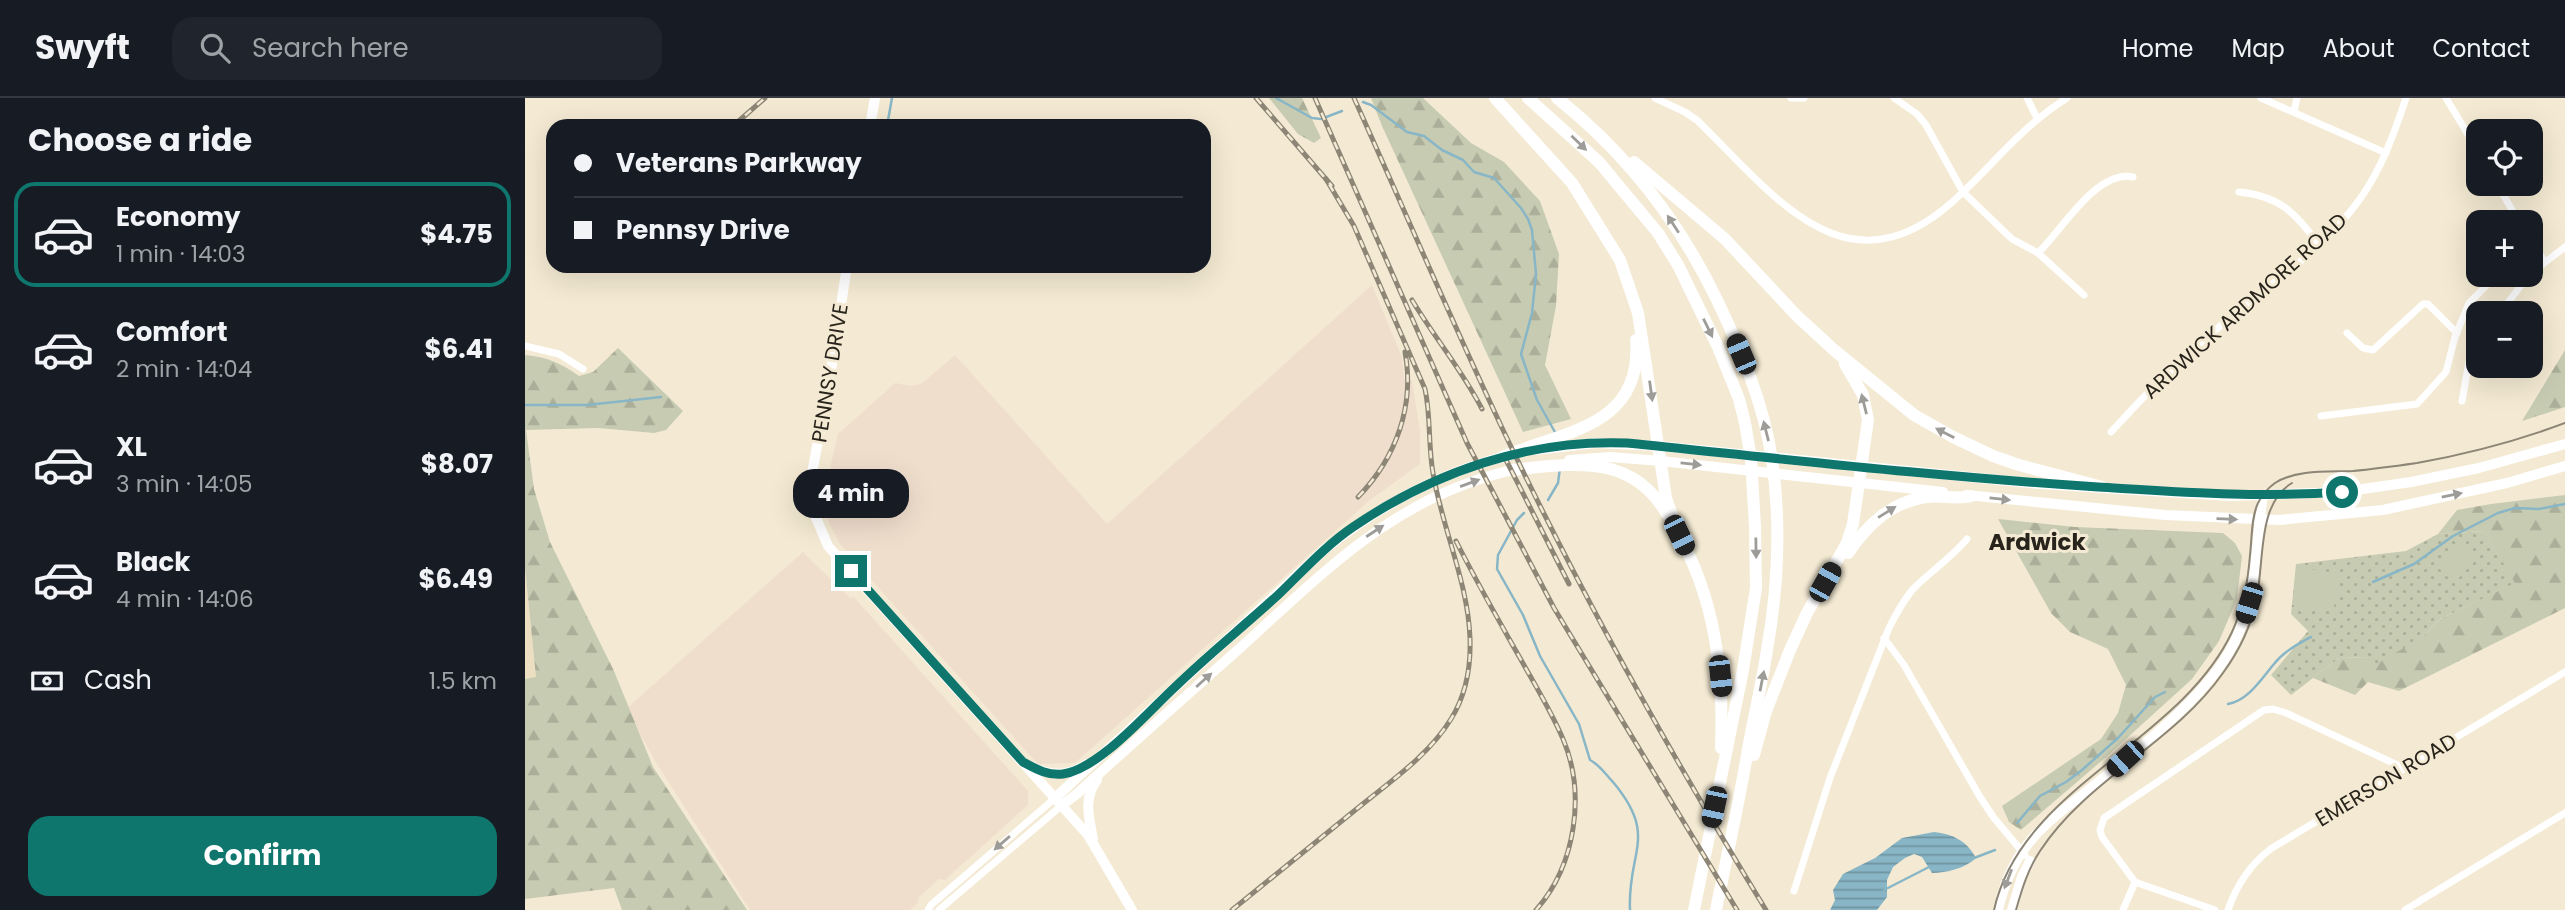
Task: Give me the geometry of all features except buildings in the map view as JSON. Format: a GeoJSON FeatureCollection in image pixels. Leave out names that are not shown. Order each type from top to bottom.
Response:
{"type":"FeatureCollection","features":[{"type":"Feature","properties":{"kind":"highway"},"geometry":{"type":"LineString","coordinates":[[1495,98],[1572,183],[1621,260],[1638,313],[1666,498],[1700,582],[1715,634],[1722,692],[1719,784]]}},
{"type":"Feature","properties":{"kind":"highway"},"geometry":{"type":"LineString","coordinates":[[1528,98],[1599,162],[1658,233],[1718,347],[1739,399],[1751,459],[1756,588],[1749,640],[1694,910]]}},
{"type":"Feature","properties":{"kind":"highway"},"geometry":{"type":"LineString","coordinates":[[1557,98],[1725,239],[1797,316],[1914,415],[1952,437],[2019,465],[2102,487]]}},
{"type":"Feature","properties":{"kind":"highway"},"geometry":{"type":"LineString","coordinates":[[1579,115],[1646,186],[1696,260],[1741,354],[1772,460],[1776,514],[1775,586],[1768,649],[1716,908]]}},
{"type":"Feature","properties":{"kind":"highway"},"geometry":{"type":"LineString","coordinates":[[1502,457],[1595,423],[1614,408],[1631,385],[1636,361],[1634,318],[1626,285],[1605,233]]}},
{"type":"Feature","properties":{"kind":"highway"},"geometry":{"type":"LineString","coordinates":[[1745,772],[1755,753],[1766,711],[1790,650],[1847,543],[1853,524],[1867,432],[1866,408],[1858,384],[1834,350]]}},
{"type":"Feature","properties":{"kind":"highway"},"geometry":{"type":"LineString","coordinates":[[1511,470],[1597,461],[1646,486],[1661,503],[1679,535]]}},
{"type":"Feature","properties":{"kind":"highway"},"geometry":{"type":"LineString","coordinates":[[1814,602],[1861,535],[1873,521],[1889,510],[1904,502],[1927,497],[1971,496]]}},
{"type":"Feature","properties":{"kind":"main road"},"geometry":{"type":"LineString","coordinates":[[871,119],[874,98]]}},
{"type":"Feature","properties":{"kind":"main road","name":"PENNSY DRIVE"},"geometry":{"type":"LineString","coordinates":[[845,273],[813,468],[812,499],[820,532],[828,546],[1094,843],[1132,910]]}},
{"type":"Feature","properties":{"kind":"main road"},"geometry":{"type":"LineString","coordinates":[[1057,802],[1113,746],[1325,549],[1350,529],[1401,498],[1466,468],[1502,457],[1554,446],[1596,443],[1659,446],[1989,480],[2230,496],[2342,492],[2411,482],[2479,468],[2565,444]]}},
{"type":"Feature","properties":{"kind":"main road"},"geometry":{"type":"LineString","coordinates":[[1597,461],[1661,461],[2165,516],[2259,520],[2383,510],[2507,483],[2565,466]]}},
{"type":"Feature","properties":{"kind":"main road"},"geometry":{"type":"LineString","coordinates":[[1057,802],[1105,768],[1333,562],[1368,536],[1408,511],[1473,481],[1511,470]]}},
{"type":"Feature","properties":{"kind":"main road"},"geometry":{"type":"LineString","coordinates":[[1998,910],[2021,850],[2033,835],[2108,774],[2187,703],[2218,668],[2235,641],[2249,603],[2263,495]]}},
{"type":"Feature","properties":{"kind":"main road"},"geometry":{"type":"LineString","coordinates":[[1023,762],[1048,774],[1063,774],[1083,767],[1113,746]]}},
{"type":"Feature","properties":{"kind":"main road"},"geometry":{"type":"LineString","coordinates":[[1094,843],[1088,806],[1089,795],[1105,768]]}},
{"type":"Feature","properties":{"kind":"main road"},"geometry":{"type":"LineString","coordinates":[[2012,910],[2030,861]]}},
{"type":"Feature","properties":{"kind":"street"},"geometry":{"type":"LineString","coordinates":[[1655,98],[1698,121],[1793,213],[1811,225],[1842,237],[1870,239],[1905,232],[1935,217],[2037,118],[2067,98]]}},
{"type":"Feature","properties":{"kind":"street"},"geometry":{"type":"LineString","coordinates":[[1791,98],[1804,98]]}},
{"type":"Feature","properties":{"kind":"street"},"geometry":{"type":"LineString","coordinates":[[1894,98],[1917,114],[1926,125],[1963,192],[2012,239],[2038,253],[2084,295]]}},
{"type":"Feature","properties":{"kind":"street"},"geometry":{"type":"LineString","coordinates":[[2027,98],[2037,118]]}},
{"type":"Feature","properties":{"kind":"street"},"geometry":{"type":"LineString","coordinates":[[2261,98],[2386,153]]}},
{"type":"Feature","properties":{"kind":"street"},"geometry":{"type":"LineString","coordinates":[[2294,111],[2297,98]]}},
{"type":"Feature","properties":{"kind":"street","name":"ARDWICK ARDMORE ROAD"},"geometry":{"type":"LineString","coordinates":[[2111,432],[2193,349],[2319,244],[2359,200],[2386,153],[2406,98]]}},
{"type":"Feature","properties":{"kind":"street"},"geometry":{"type":"LineString","coordinates":[[2446,98],[2466,131]]}},
{"type":"Feature","properties":{"kind":"street"},"geometry":{"type":"LineString","coordinates":[[2038,253],[2098,187],[2112,177],[2133,177]]}},
{"type":"Feature","properties":{"kind":"street"},"geometry":{"type":"LineString","coordinates":[[2239,192],[2266,196],[2282,204],[2296,216],[2319,244]]}},
{"type":"Feature","properties":{"kind":"street"},"geometry":{"type":"LineString","coordinates":[[2544,261],[2565,247]]}},
{"type":"Feature","properties":{"kind":"street"},"geometry":{"type":"LineString","coordinates":[[2321,416],[2417,404],[2446,372],[2469,303],[2485,287]]}},
{"type":"Feature","properties":{"kind":"street"},"geometry":{"type":"LineString","coordinates":[[2509,301],[2520,287]]}},
{"type":"Feature","properties":{"kind":"street"},"geometry":{"type":"LineString","coordinates":[[2347,333],[2363,348],[2373,351],[2423,304],[2428,304],[2457,333]]}},
{"type":"Feature","properties":{"kind":"street"},"geometry":{"type":"LineString","coordinates":[[525,346],[559,354],[583,369]]}},
{"type":"Feature","properties":{"kind":"street"},"geometry":{"type":"LineString","coordinates":[[2462,401],[2466,378]]}},
{"type":"Feature","properties":{"kind":"street"},"geometry":{"type":"LineString","coordinates":[[1794,891],[1830,778],[1897,611],[1914,589],[1951,558],[1967,539]]}},
{"type":"Feature","properties":{"kind":"street"},"geometry":{"type":"LineString","coordinates":[[1884,638],[1904,665],[1980,797],[2030,861]]}},
{"type":"Feature","properties":{"kind":"street","name":"EMERSON ROAD"},"geometry":{"type":"LineString","coordinates":[[2228,910],[2244,876],[2261,856],[2565,671]]}},
{"type":"Feature","properties":{"kind":"street"},"geometry":{"type":"LineString","coordinates":[[2215,910],[2136,882],[2111,851],[2100,830],[2104,818],[2264,710],[2273,709],[2286,713],[2406,769]]}},
{"type":"Feature","properties":{"kind":"street"},"geometry":{"type":"LineString","coordinates":[[928,910],[936,900],[1057,802]]}},
{"type":"Feature","properties":{"kind":"street"},"geometry":{"type":"LineString","coordinates":[[939,910],[1057,802]]}},
{"type":"Feature","properties":{"kind":"street"},"geometry":{"type":"LineString","coordinates":[[2405,910],[2565,813]]}},
{"type":"Feature","properties":{"kind":"street"},"geometry":{"type":"LineString","coordinates":[[2123,910],[2136,882]]}},
{"type":"Feature","properties":{"kind":"shaded area"},"geometry":{"type":"Polygon","coordinates":[[[1372,285],[1402,357],[1404,379],[1412,381],[1420,430],[1420,464],[1370,500],[1075,763],[1038,764],[840,544],[829,523],[824,493],[838,434],[895,383],[911,386],[921,384],[955,355],[1107,524],[1372,285]]]}},
{"type":"Feature","properties":{"kind":"shaded area"},"geometry":{"type":"Polygon","coordinates":[[[803,552],[850,598],[854,597],[1028,791],[1028,805],[945,880],[939,879],[919,897],[918,903],[910,910],[750,910],[657,764],[626,709],[803,552]]]}},
{"type":"Feature","properties":{"kind":"shaded area"},"geometry":{"type":"Polygon","coordinates":[[[525,568],[536,678],[525,679],[525,568]]]}},
{"type":"Feature","properties":{"kind":"green space"},"geometry":{"type":"Polygon","coordinates":[[[1269,98],[1302,98],[1321,138],[1314,143],[1298,134],[1269,98]]]}},
{"type":"Feature","properties":{"kind":"green space"},"geometry":{"type":"Polygon","coordinates":[[[1371,98],[1423,98],[1471,143],[1504,162],[1540,201],[1559,254],[1556,306],[1545,365],[1571,419],[1523,432],[1371,98]]]}},
{"type":"Feature","properties":{"kind":"green space"},"geometry":{"type":"Polygon","coordinates":[[[618,348],[683,411],[666,430],[654,433],[598,428],[526,430],[534,489],[550,542],[614,671],[653,767],[747,910],[622,910],[614,888],[525,899],[525,679],[536,677],[525,568],[525,355],[554,361],[579,376],[593,372],[618,348]]]}},
{"type":"Feature","properties":{"kind":"green space"},"geometry":{"type":"Polygon","coordinates":[[[2565,350],[2565,407],[2522,421],[2565,350]]]}},
{"type":"Feature","properties":{"kind":"green space"},"geometry":{"type":"Polygon","coordinates":[[[2565,495],[2565,608],[2399,691],[2368,682],[2355,695],[2313,678],[2339,658],[2368,657],[2422,637],[2440,619],[2514,583],[2484,531],[2438,534],[2457,510],[2565,495]]]}},
{"type":"Feature","properties":{"kind":"green space"},"geometry":{"type":"Polygon","coordinates":[[[1998,519],[2075,527],[2223,533],[2235,543],[2242,556],[2237,599],[2219,641],[2192,679],[2021,830],[2009,822],[2002,806],[2101,739],[2118,713],[2126,685],[2108,649],[2070,632],[2051,613],[1998,519]]]}},
{"type":"Feature","properties":{"kind":"green space"},"geometry":{"type":"Polygon","coordinates":[[[2484,531],[2515,583],[2440,619],[2422,637],[2377,664],[2368,657],[2339,658],[2291,695],[2271,675],[2308,631],[2291,614],[2296,564],[2406,551],[2438,534],[2484,531]]]}},
{"type":"Feature","properties":{"kind":"green space"},"geometry":{"type":"Polygon","coordinates":[[[2460,545],[2476,560],[2454,583],[2439,568],[2460,545]]]}},
{"type":"Feature","properties":{"kind":"green space"},"geometry":{"type":"Polygon","coordinates":[[[2298,567],[2340,574],[2333,612],[2292,605],[2298,567]]]}},
{"type":"Feature","properties":{"kind":"water"},"geometry":{"type":"Polygon","coordinates":[[[1934,832],[1959,839],[1976,858],[1967,865],[1932,873],[1922,857],[1914,854],[1893,867],[1887,880],[1887,897],[1877,910],[1830,910],[1835,900],[1833,890],[1843,874],[1875,858],[1902,838],[1934,832]]]}},
{"type":"Feature","properties":{"kind":"waterway"},"geometry":{"type":"LineString","coordinates":[[888,119],[892,98]]}},
{"type":"Feature","properties":{"kind":"waterway"},"geometry":{"type":"LineString","coordinates":[[1276,98],[1312,118],[1321,119],[1342,111]]}},
{"type":"Feature","properties":{"kind":"waterway"},"geometry":{"type":"LineString","coordinates":[[1363,102],[1407,132],[1424,136],[1442,150],[1463,160],[1474,172],[1494,178],[1528,219],[1532,230],[1536,274],[1532,313],[1521,354],[1537,400],[1556,434]]}},
{"type":"Feature","properties":{"kind":"waterway"},"geometry":{"type":"LineString","coordinates":[[525,405],[587,405],[661,397]]}},
{"type":"Feature","properties":{"kind":"waterway"},"geometry":{"type":"LineString","coordinates":[[1548,500],[1558,483],[1560,468]]}},
{"type":"Feature","properties":{"kind":"waterway"},"geometry":{"type":"LineString","coordinates":[[2373,582],[2414,564],[2453,536],[2498,513],[2515,508],[2539,509],[2565,504]]}},
{"type":"Feature","properties":{"kind":"waterway"},"geometry":{"type":"LineString","coordinates":[[1524,513],[1517,520],[1498,555],[1497,569],[1523,615],[1540,656],[1579,724],[1590,760],[1613,782],[1635,817],[1638,844],[1630,890],[1630,910]]}},
{"type":"Feature","properties":{"kind":"waterway"},"geometry":{"type":"LineString","coordinates":[[2228,704],[2248,694],[2282,656],[2311,637]]}},
{"type":"Feature","properties":{"kind":"waterway"},"geometry":{"type":"LineString","coordinates":[[2017,823],[2040,796],[2082,770],[2118,738],[2155,697],[2165,692]]}},
{"type":"Feature","properties":{"kind":"waterway"},"geometry":{"type":"LineString","coordinates":[[1974,858],[1995,850]]}},
{"type":"Feature","properties":{"kind":"waterway"},"geometry":{"type":"LineString","coordinates":[[1884,890],[1931,866]]}},
{"type":"Feature","properties":{"kind":"tram line"},"geometry":{"type":"LineString","coordinates":[[1994,910],[2010,867],[2035,830],[2067,797],[2177,705],[2208,671],[2232,632],[2239,614],[2248,575],[2254,515],[2260,500],[2272,485],[2303,473],[2353,471],[2417,463],[2510,441],[2565,423]]}},
{"type":"Feature","properties":{"kind":"tram line"},"geometry":{"type":"LineString","coordinates":[[2016,910],[2032,865],[2059,826],[2106,781],[2180,720],[2203,698],[2229,665],[2244,638],[2254,610],[2264,536],[2272,505],[2280,493],[2292,483]]}},
{"type":"Feature","properties":{"kind":"railway"},"geometry":{"type":"LineString","coordinates":[[741,119],[765,98]]}},
{"type":"Feature","properties":{"kind":"railway"},"geometry":{"type":"LineString","coordinates":[[1256,98],[1332,186]]}},
{"type":"Feature","properties":{"kind":"railway"},"geometry":{"type":"LineString","coordinates":[[1315,98],[1467,443],[1554,608],[1737,910]]}},
{"type":"Feature","properties":{"kind":"railway"},"geometry":{"type":"LineString","coordinates":[[1354,98],[1485,391],[1564,554],[1662,734],[1766,910]]}},
{"type":"Feature","properties":{"kind":"railway"},"geometry":{"type":"LineString","coordinates":[[1232,910],[1421,756],[1442,732],[1456,710],[1468,670],[1470,638],[1465,596],[1437,494],[1430,452],[1425,389],[1354,226],[1326,179]]}},
{"type":"Feature","properties":{"kind":"railway"},"geometry":{"type":"LineString","coordinates":[[1412,300],[1482,409]]}},
{"type":"Feature","properties":{"kind":"railway"},"geometry":{"type":"LineString","coordinates":[[1358,497],[1383,465],[1399,430],[1407,392],[1405,352]]}},
{"type":"Feature","properties":{"kind":"railway"},"geometry":{"type":"LineString","coordinates":[[1504,456],[1569,584]]}},
{"type":"Feature","properties":{"kind":"railway"},"geometry":{"type":"LineString","coordinates":[[1456,541],[1548,708],[1570,760],[1574,782],[1573,828],[1560,872],[1550,892],[1536,910]]}},
{"type":"Feature","properties":{"kind":"district","name":"Ardwick"},"geometry":{"type":"Point","coordinates":[2037,542]}},
{"type":"Feature","properties":{"kind":"route"},"geometry":{"type":"LineString","coordinates":[[851,571],[1023,762],[1048,774],[1063,774],[1083,767],[1113,746],[1206,657],[1350,529],[1434,481],[1466,468],[1533,450],[1579,444],[1627,443],[1989,480],[2147,492],[2230,496],[2342,492]]}}]}
